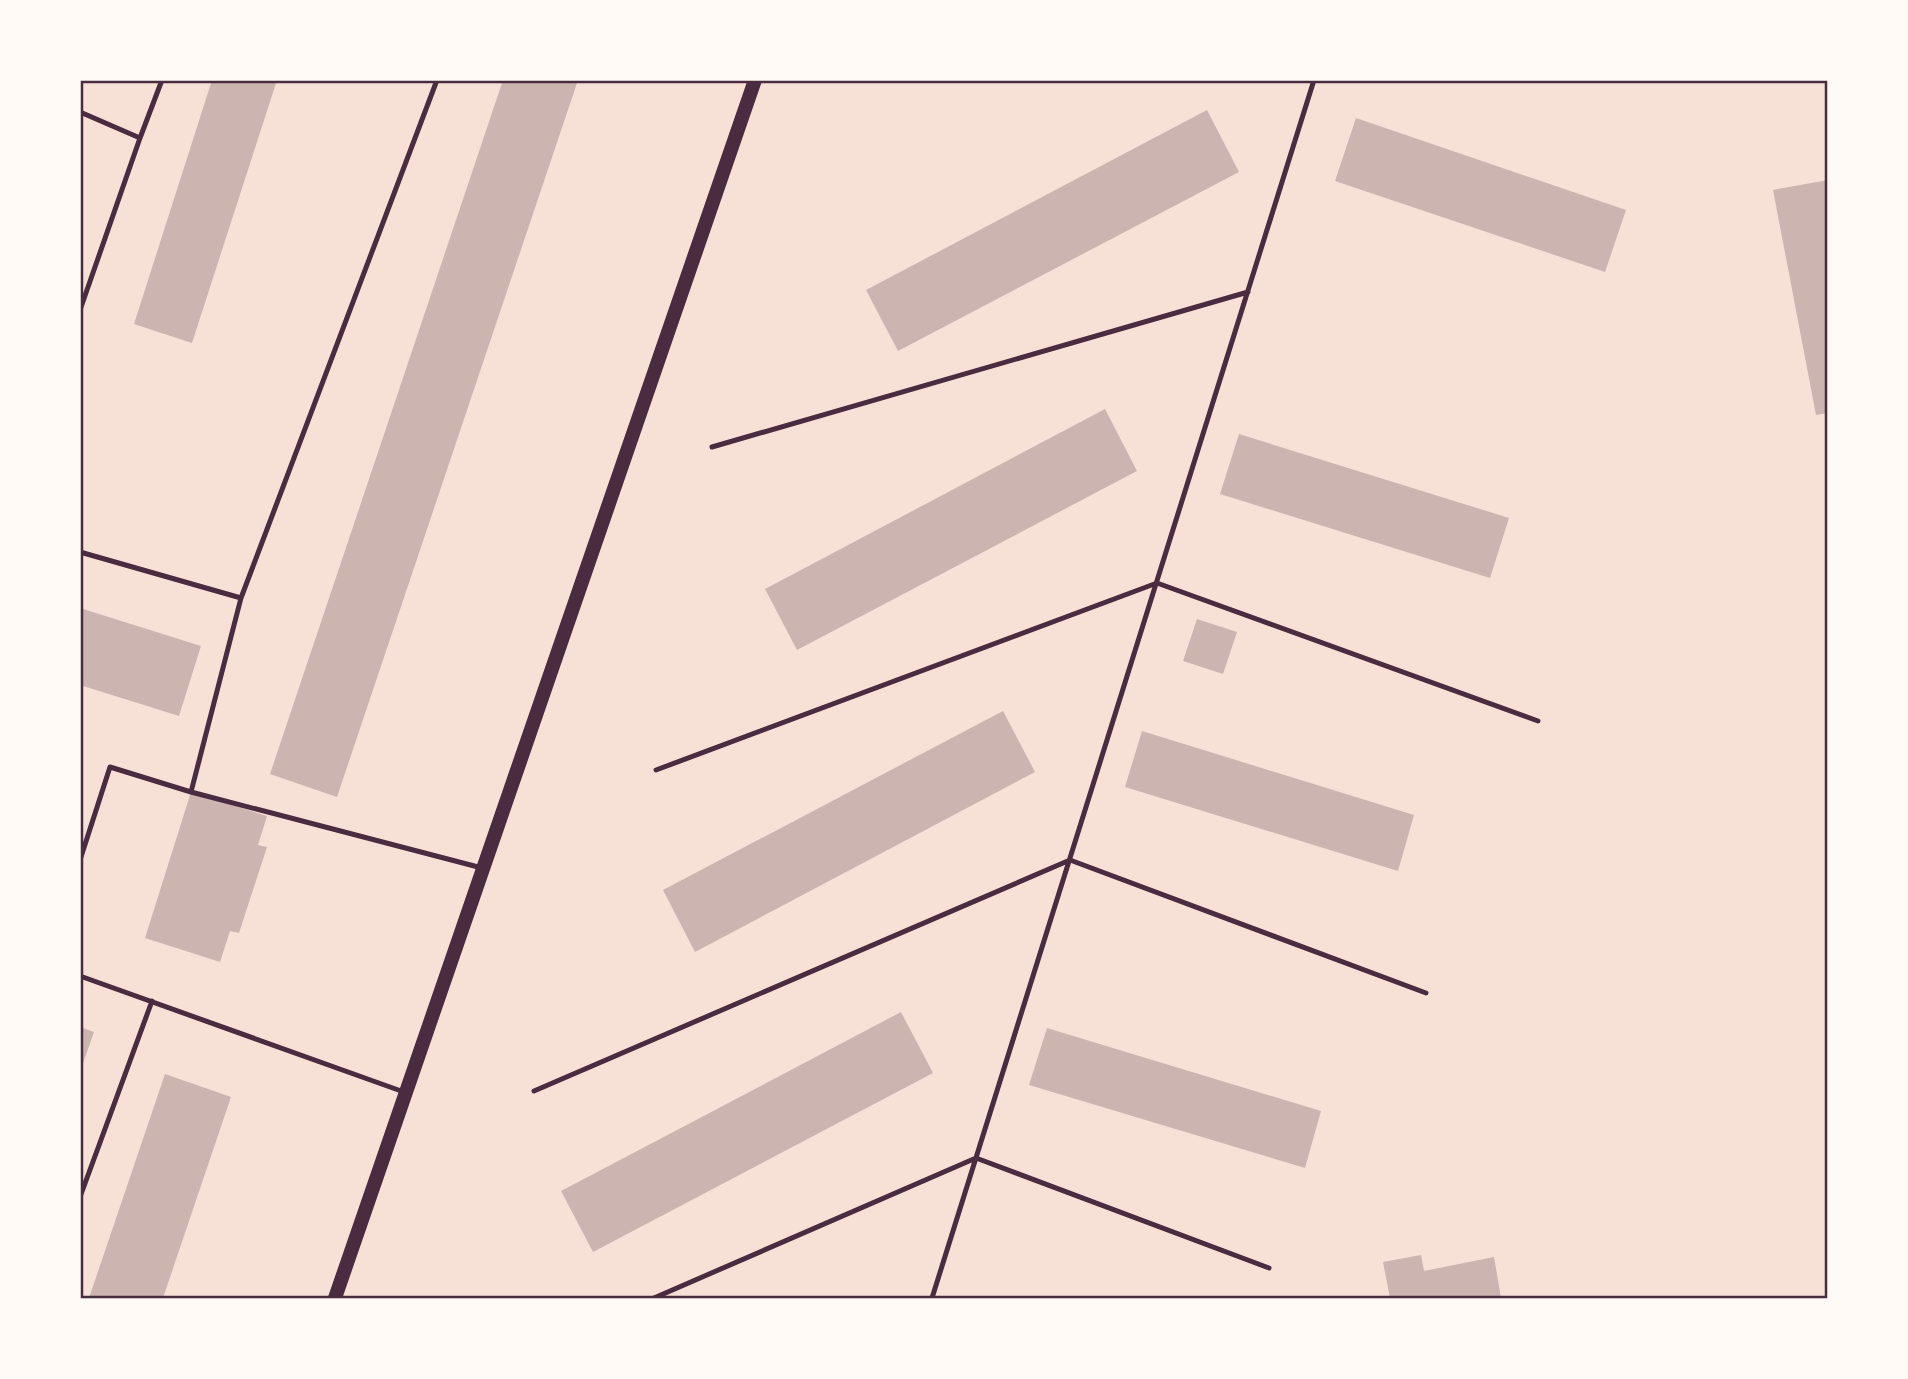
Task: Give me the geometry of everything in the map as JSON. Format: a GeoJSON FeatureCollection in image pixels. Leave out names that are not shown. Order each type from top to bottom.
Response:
{"type":"FeatureCollection","features":[{"type":"Feature","properties":{"kind":"main road"},"geometry":{"type":"LineString","coordinates":[[335,1298],[755,80]]}},
{"type":"Feature","properties":{"kind":"lane"},"geometry":{"type":"LineString","coordinates":[[80,310],[162,80]]}},
{"type":"Feature","properties":{"kind":"lane"},"geometry":{"type":"LineString","coordinates":[[191,792],[242,598],[437,80]]}},
{"type":"Feature","properties":{"kind":"lane"},"geometry":{"type":"LineString","coordinates":[[932,1298],[1314,80]]}},
{"type":"Feature","properties":{"kind":"lane"},"geometry":{"type":"LineString","coordinates":[[80,112],[140,138]]}},
{"type":"Feature","properties":{"kind":"lane"},"geometry":{"type":"LineString","coordinates":[[712,447],[1248,292]]}},
{"type":"Feature","properties":{"kind":"lane"},"geometry":{"type":"LineString","coordinates":[[80,552],[242,598]]}},
{"type":"Feature","properties":{"kind":"lane"},"geometry":{"type":"LineString","coordinates":[[656,770],[1157,583],[1538,721]]}},
{"type":"Feature","properties":{"kind":"lane"},"geometry":{"type":"LineString","coordinates":[[80,860],[110,767],[191,792],[482,868]]}},
{"type":"Feature","properties":{"kind":"lane"},"geometry":{"type":"LineString","coordinates":[[534,1091],[1070,860],[1426,993]]}},
{"type":"Feature","properties":{"kind":"lane"},"geometry":{"type":"LineString","coordinates":[[80,976],[406,1092]]}},
{"type":"Feature","properties":{"kind":"lane"},"geometry":{"type":"LineString","coordinates":[[80,1197],[152,1002]]}},
{"type":"Feature","properties":{"kind":"lane"},"geometry":{"type":"LineString","coordinates":[[654,1298],[976,1158],[1269,1268]]}},
{"type":"Feature","properties":{"kind":"building"},"geometry":{"type":"Polygon","coordinates":[[[212,80],[277,80],[192,343],[134,324],[212,80]]]}},
{"type":"Feature","properties":{"kind":"building"},"geometry":{"type":"Polygon","coordinates":[[[503,80],[578,80],[337,797],[270,774],[503,80]]]}},
{"type":"Feature","properties":{"kind":"building"},"geometry":{"type":"Polygon","coordinates":[[[1207,110],[1239,172],[898,351],[866,290],[1207,110]]]}},
{"type":"Feature","properties":{"kind":"building"},"geometry":{"type":"Polygon","coordinates":[[[1356,118],[1626,210],[1605,272],[1335,181],[1356,118]]]}},
{"type":"Feature","properties":{"kind":"building"},"geometry":{"type":"Polygon","coordinates":[[[1828,180],[1828,413],[1816,415],[1773,190],[1828,180]]]}},
{"type":"Feature","properties":{"kind":"building"},"geometry":{"type":"Polygon","coordinates":[[[1105,409],[1137,471],[797,650],[765,589],[1105,409]]]}},
{"type":"Feature","properties":{"kind":"building"},"geometry":{"type":"Polygon","coordinates":[[[1239,434],[1509,518],[1490,578],[1220,494],[1239,434]]]}},
{"type":"Feature","properties":{"kind":"building"},"geometry":{"type":"Polygon","coordinates":[[[80,608],[201,646],[179,716],[80,685],[80,608]]]}},
{"type":"Feature","properties":{"kind":"building"},"geometry":{"type":"Polygon","coordinates":[[[1197,619],[1237,632],[1223,674],[1183,661],[1197,619]]]}},
{"type":"Feature","properties":{"kind":"building"},"geometry":{"type":"Polygon","coordinates":[[[1003,711],[1035,772],[695,952],[663,890],[1003,711]]]}},
{"type":"Feature","properties":{"kind":"building"},"geometry":{"type":"Polygon","coordinates":[[[1142,731],[1414,815],[1398,871],[1125,787],[1142,731]]]}},
{"type":"Feature","properties":{"kind":"building"},"geometry":{"type":"Polygon","coordinates":[[[191,792],[267,816],[258,845],[267,847],[239,933],[230,931],[220,962],[145,938],[191,792]]]}},
{"type":"Feature","properties":{"kind":"building"},"geometry":{"type":"Polygon","coordinates":[[[901,1012],[933,1073],[593,1252],[561,1191],[901,1012]]]}},
{"type":"Feature","properties":{"kind":"building"},"geometry":{"type":"Polygon","coordinates":[[[80,1027],[94,1032],[81,1069],[80,1069],[80,1027]]]}},
{"type":"Feature","properties":{"kind":"building"},"geometry":{"type":"Polygon","coordinates":[[[1047,1028],[1321,1111],[1305,1168],[1029,1085],[1047,1028]]]}},
{"type":"Feature","properties":{"kind":"building"},"geometry":{"type":"Polygon","coordinates":[[[165,1074],[231,1097],[163,1298],[89,1298],[165,1074]]]}},
{"type":"Feature","properties":{"kind":"building"},"geometry":{"type":"Polygon","coordinates":[[[1421,1255],[1424,1271],[1494,1257],[1501,1298],[1390,1298],[1383,1262],[1421,1255]]]}}]}
